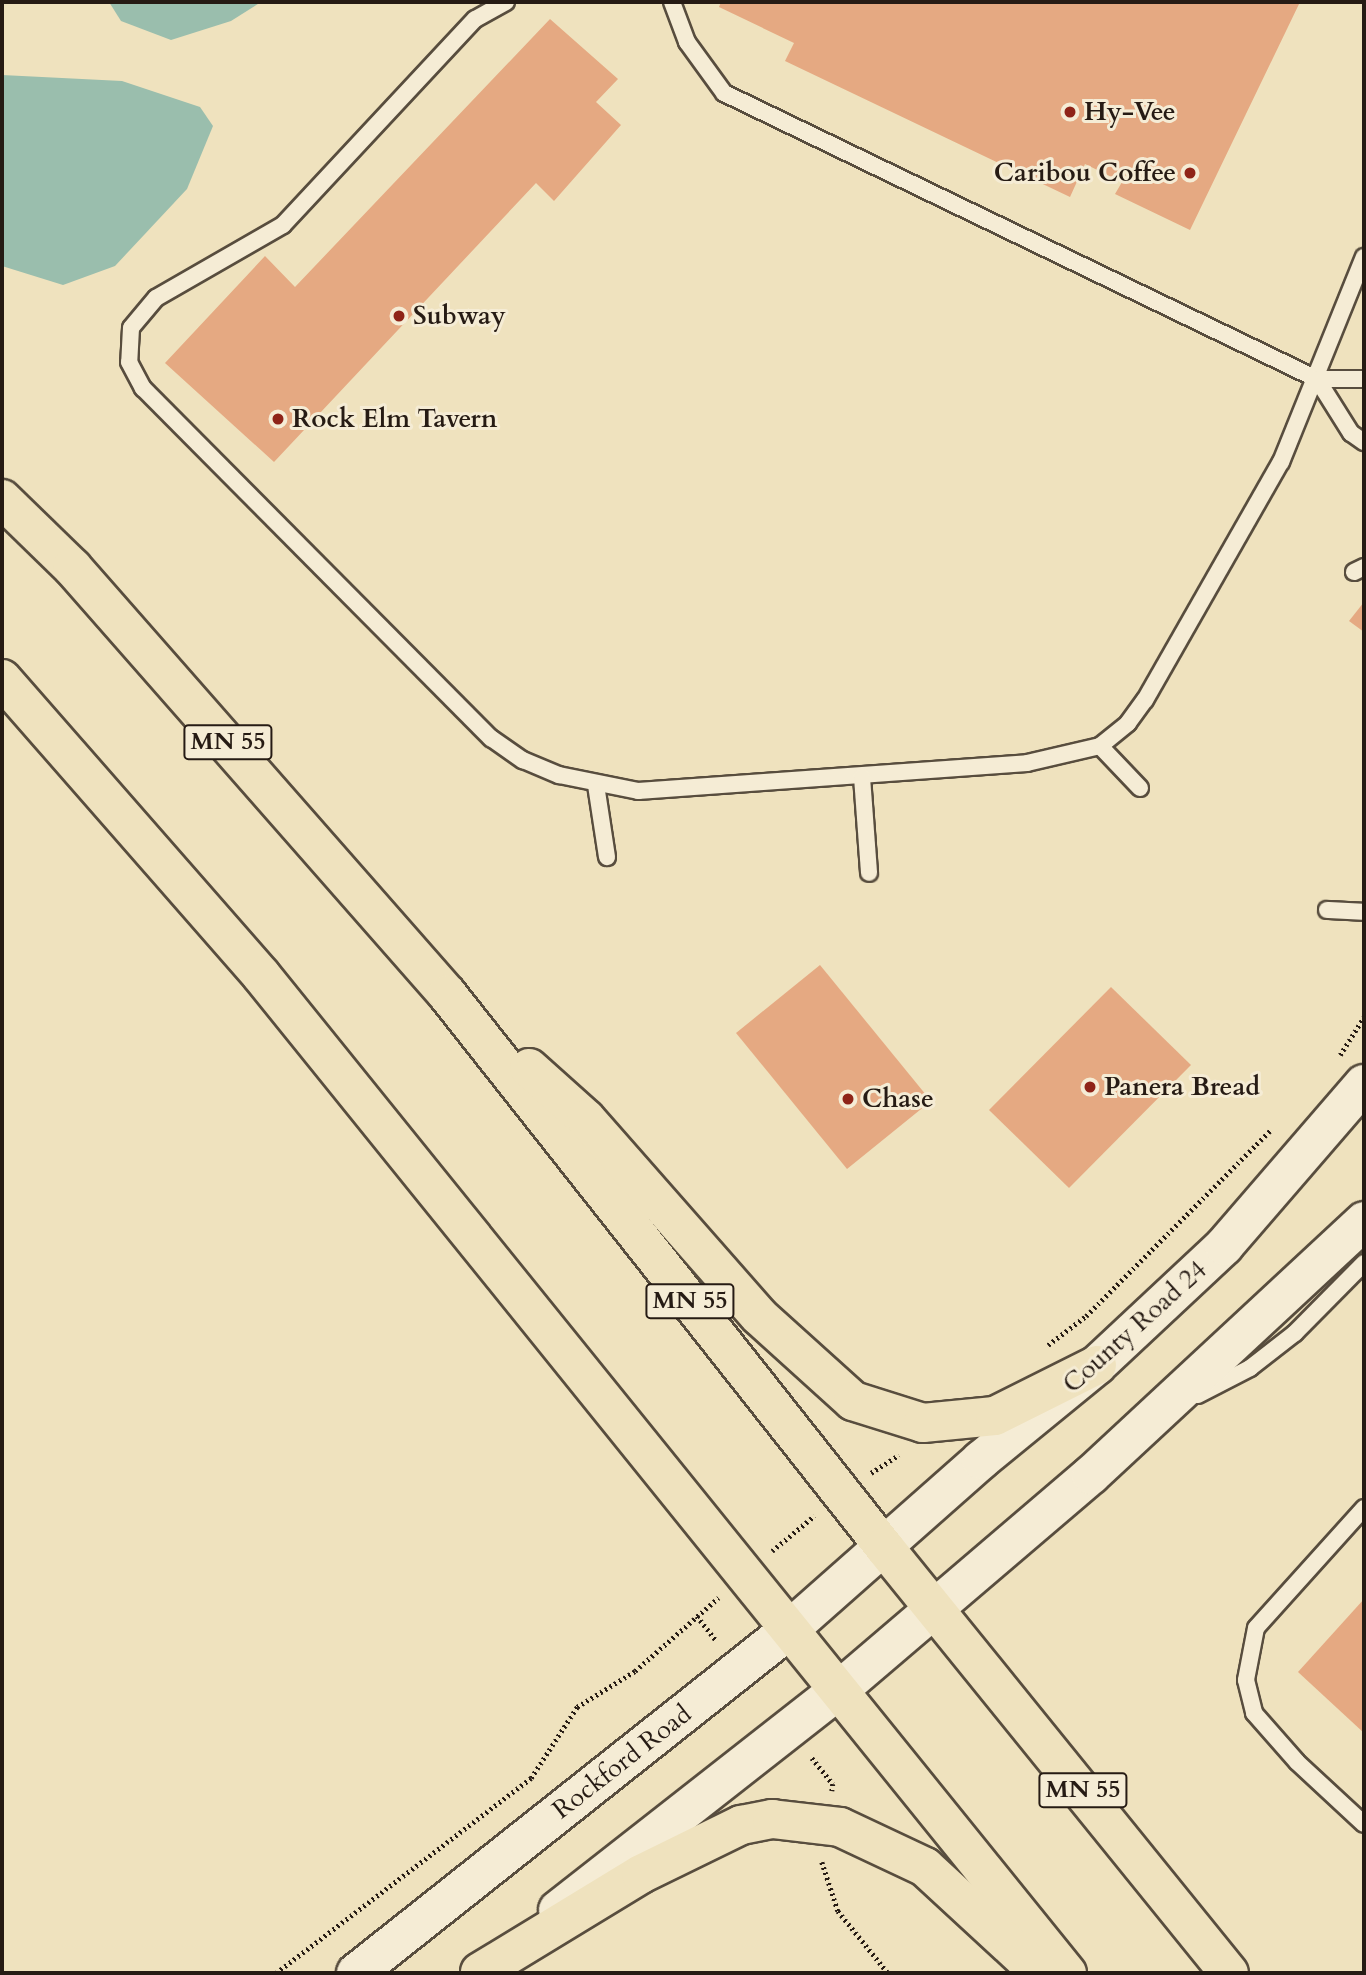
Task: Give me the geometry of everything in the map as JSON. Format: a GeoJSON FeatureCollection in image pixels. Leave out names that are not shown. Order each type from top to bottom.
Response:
{"type":"FeatureCollection","features":[{"type":"Feature","properties":{"kind":"main road","name":"MN 55"},"geometry":{"type":"LineString","coordinates":[[2,499],[90,587],[447,994],[884,1547],[936,1606],[1229,1973]]}},
{"type":"Feature","properties":{"kind":"main road"},"geometry":{"type":"LineString","coordinates":[[2,679],[261,975],[1067,1973]]}},
{"type":"Feature","properties":{"kind":"main road"},"geometry":{"type":"LineString","coordinates":[[447,994],[586,1119],[759,1316],[853,1401],[923,1423],[995,1416],[1097,1365]]}},
{"type":"Feature","properties":{"kind":"main road","name":"County Road 24"},"geometry":{"type":"LineString","coordinates":[[884,1547],[1097,1365],[1224,1246],[1364,1084]]}},
{"type":"Feature","properties":{"kind":"main road"},"geometry":{"type":"LineString","coordinates":[[479,1972],[839,1690],[1152,1419],[1364,1221]]}},
{"type":"Feature","properties":{"kind":"main road","name":"Rockford Road"},"geometry":{"type":"LineString","coordinates":[[356,1973],[790,1629],[884,1547]]}},
{"type":"Feature","properties":{"kind":"main road"},"geometry":{"type":"LineString","coordinates":[[479,1972],[640,1874],[741,1825],[772,1819],[840,1827],[925,1867],[1040,1973]]}},
{"type":"Feature","properties":{"kind":"lane"},"geometry":{"type":"LineString","coordinates":[[506,2],[475,19],[283,225],[156,298],[131,328],[129,362],[143,388],[491,738],[523,760],[596,785],[638,791],[862,777],[1027,763],[1100,746],[1128,723],[1145,700],[1280,462],[1317,379],[1364,257]]}},
{"type":"Feature","properties":{"kind":"lane"},"geometry":{"type":"LineString","coordinates":[[672,2],[687,42],[724,93],[1317,379],[1364,379]]}},
{"type":"Feature","properties":{"kind":"lane"},"geometry":{"type":"LineString","coordinates":[[1317,379],[1351,433],[1364,442]]}},
{"type":"Feature","properties":{"kind":"lane"},"geometry":{"type":"LineString","coordinates":[[1100,746],[1140,788]]}},
{"type":"Feature","properties":{"kind":"lane"},"geometry":{"type":"LineString","coordinates":[[862,777],[869,873]]}},
{"type":"Feature","properties":{"kind":"lane"},"geometry":{"type":"LineString","coordinates":[[596,785],[607,857]]}},
{"type":"Feature","properties":{"kind":"lane"},"geometry":{"type":"LineString","coordinates":[[1327,910],[1364,912]]}},
{"type":"Feature","properties":{"kind":"lane"},"geometry":{"type":"LineString","coordinates":[[1152,1419],[1250,1367],[1295,1333],[1364,1263]]}},
{"type":"Feature","properties":{"kind":"lane"},"geometry":{"type":"LineString","coordinates":[[1364,1508],[1256,1628],[1246,1680],[1254,1713],[1297,1762],[1364,1824]]}},
{"type":"Feature","properties":{"kind":"shaded area"},"geometry":{"type":"Polygon","coordinates":[[[109,2],[261,2],[231,21],[171,40],[121,21],[109,2]]]}},
{"type":"Feature","properties":{"kind":"shaded area"},"geometry":{"type":"Polygon","coordinates":[[[2,75],[122,81],[200,107],[213,126],[187,189],[115,266],[63,285],[2,266],[2,75]]]}},
{"type":"Feature","properties":{"kind":"building","name":"Hy-Vee"},"geometry":{"type":"Polygon","coordinates":[[[721,2],[1300,2],[1190,230],[1115,194],[1122,182],[1085,164],[1070,197],[785,61],[794,43],[719,7],[721,2]]]}},
{"type":"Feature","properties":{"kind":"building"},"geometry":{"type":"Polygon","coordinates":[[[550,19],[618,79],[596,102],[621,125],[554,201],[536,183],[274,462],[165,363],[265,256],[295,287],[550,19]]]}},
{"type":"Feature","properties":{"kind":"building"},"geometry":{"type":"Polygon","coordinates":[[[1364,602],[1364,632],[1349,621],[1364,602]]]}},
{"type":"Feature","properties":{"kind":"building"},"geometry":{"type":"Polygon","coordinates":[[[820,965],[931,1101],[847,1169],[736,1033],[820,965]]]}},
{"type":"Feature","properties":{"kind":"building","name":"Panera Bread"},"geometry":{"type":"Polygon","coordinates":[[[1111,987],[1191,1065],[1069,1188],[989,1110],[1111,987]]]}},
{"type":"Feature","properties":{"kind":"building"},"geometry":{"type":"Polygon","coordinates":[[[1364,1599],[1364,1733],[1298,1672],[1364,1599]]]}},
{"type":"Feature","properties":{"kind":"place","name":"Hy-Vee"},"geometry":{"type":"Point","coordinates":[1070,112]}},
{"type":"Feature","properties":{"kind":"place","name":"Caribou Coffee"},"geometry":{"type":"Point","coordinates":[1190,173]}},
{"type":"Feature","properties":{"kind":"place","name":"Subway"},"geometry":{"type":"Point","coordinates":[399,316]}},
{"type":"Feature","properties":{"kind":"place","name":"Rock Elm Tavern"},"geometry":{"type":"Point","coordinates":[278,419]}},
{"type":"Feature","properties":{"kind":"place","name":"Panera Bread"},"geometry":{"type":"Point","coordinates":[1090,1087]}},
{"type":"Feature","properties":{"kind":"place","name":"Chase"},"geometry":{"type":"Point","coordinates":[848,1099]}}]}
